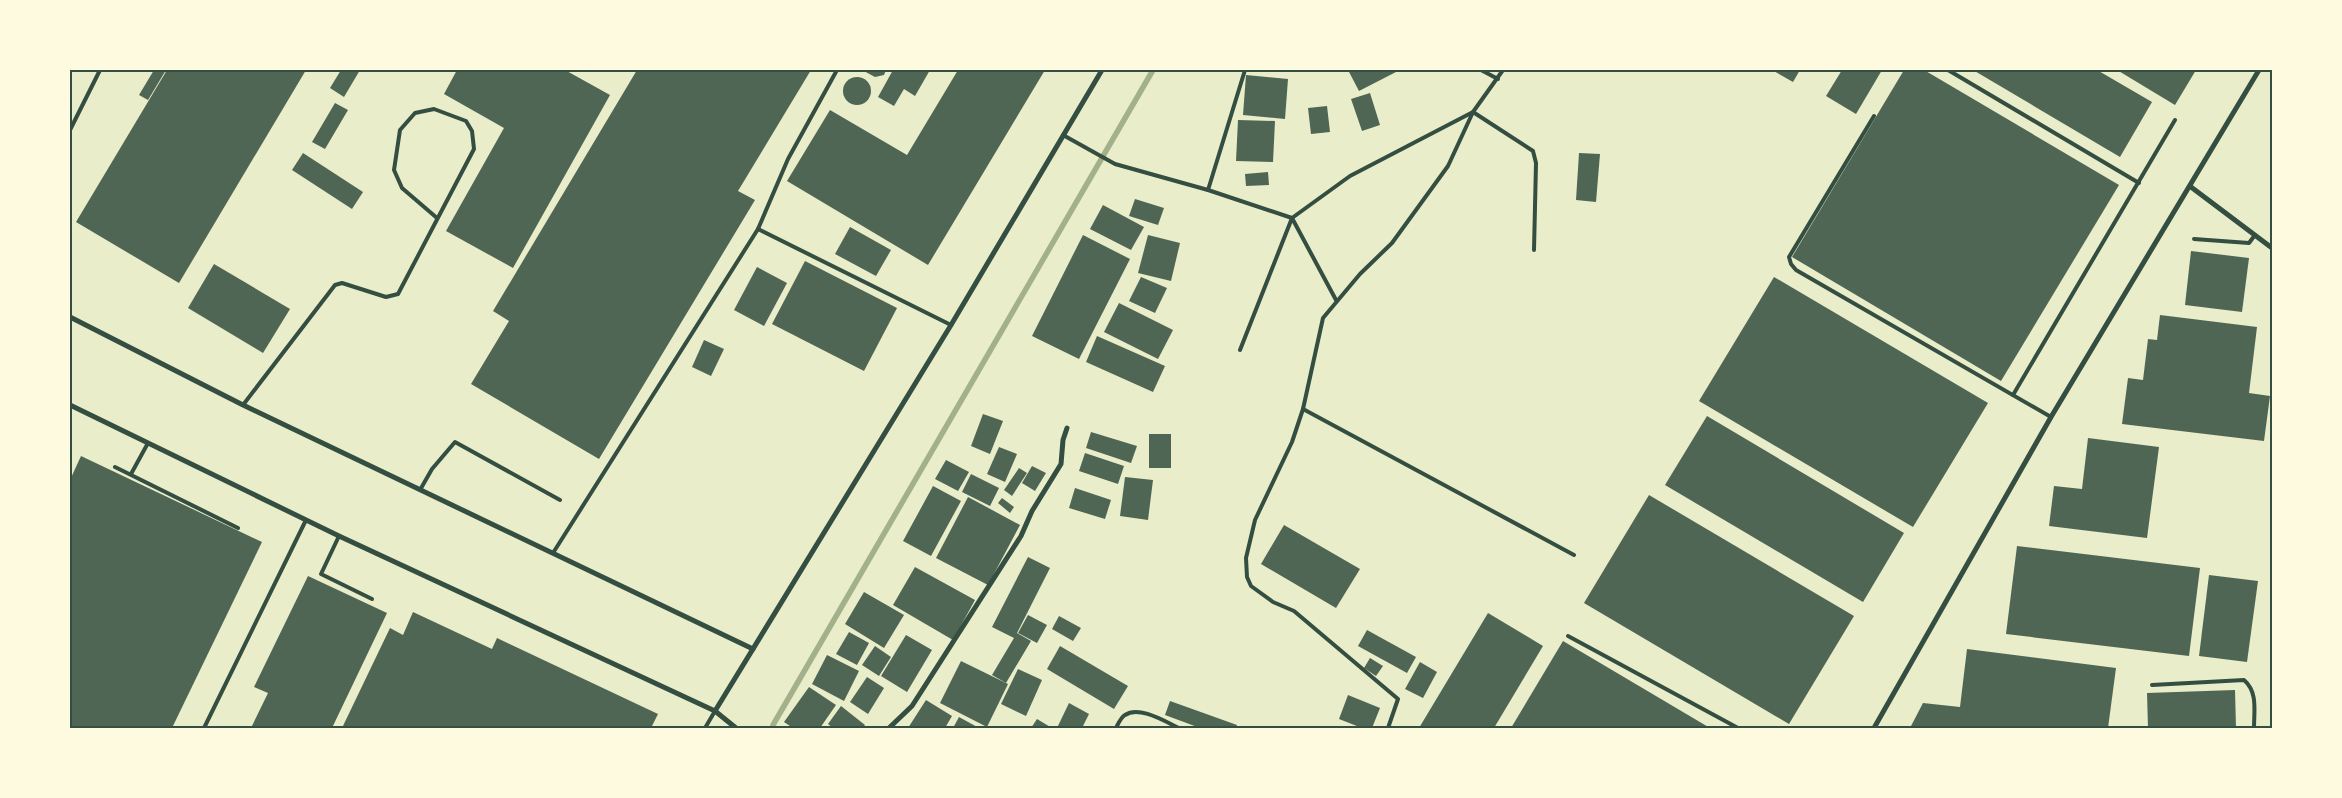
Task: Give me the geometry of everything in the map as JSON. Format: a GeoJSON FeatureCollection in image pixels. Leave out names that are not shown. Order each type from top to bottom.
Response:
{"type":"FeatureCollection","features":[{"type":"Feature","properties":{"kind":"street"},"geometry":{"type":"LineString","coordinates":[[715,711],[950,325],[1063,136],[1100,70]]}},
{"type":"Feature","properties":{"kind":"street"},"geometry":{"type":"LineString","coordinates":[[1874,728],[2051,417],[2191,187],[2259,70]]}},
{"type":"Feature","properties":{"kind":"street"},"geometry":{"type":"LineString","coordinates":[[2191,187],[2272,248]]}},
{"type":"Feature","properties":{"kind":"street"},"geometry":{"type":"LineString","coordinates":[[70,317],[243,405],[753,649]]}},
{"type":"Feature","properties":{"kind":"street"},"geometry":{"type":"LineString","coordinates":[[70,405],[339,536],[715,711],[736,728]]}},
{"type":"Feature","properties":{"kind":"street"},"geometry":{"type":"LineString","coordinates":[[889,728],[912,706],[1021,536],[1032,512],[1061,464],[1063,440],[1067,428]]}},
{"type":"Feature","properties":{"kind":"lane"},"geometry":{"type":"LineString","coordinates":[[70,130],[100,70]]}},
{"type":"Feature","properties":{"kind":"lane"},"geometry":{"type":"LineString","coordinates":[[553,553],[758,228],[788,159],[837,70]]}},
{"type":"Feature","properties":{"kind":"lane"},"geometry":{"type":"LineString","coordinates":[[1208,190],[1245,70]]}},
{"type":"Feature","properties":{"kind":"lane"},"geometry":{"type":"LineString","coordinates":[[1481,70],[1498,79]]}},
{"type":"Feature","properties":{"kind":"lane"},"geometry":{"type":"LineString","coordinates":[[1388,728],[1398,699],[1294,611],[1273,602],[1251,586],[1246,558],[1255,520],[1292,442],[1303,409],[1323,318],[1336,300],[1392,243],[1448,166],[1473,112],[1503,70]]}},
{"type":"Feature","properties":{"kind":"lane"},"geometry":{"type":"LineString","coordinates":[[1948,70],[2138,183]]}},
{"type":"Feature","properties":{"kind":"lane"},"geometry":{"type":"LineString","coordinates":[[243,405],[335,285],[342,282],[386,297],[398,294],[474,149],[472,131],[466,121],[434,109],[415,113],[400,130],[394,170],[402,188],[437,218]]}},
{"type":"Feature","properties":{"kind":"lane"},"geometry":{"type":"LineString","coordinates":[[1240,350],[1292,218],[1350,176],[1473,112]]}},
{"type":"Feature","properties":{"kind":"lane"},"geometry":{"type":"LineString","coordinates":[[1473,112],[1533,151],[1536,163],[1534,250]]}},
{"type":"Feature","properties":{"kind":"lane"},"geometry":{"type":"LineString","coordinates":[[1874,116],[1789,257],[1791,264],[1796,270],[2051,417]]}},
{"type":"Feature","properties":{"kind":"lane"},"geometry":{"type":"LineString","coordinates":[[2013,395],[2175,120]]}},
{"type":"Feature","properties":{"kind":"lane"},"geometry":{"type":"LineString","coordinates":[[1063,136],[1115,164],[1208,190],[1292,218],[1336,300]]}},
{"type":"Feature","properties":{"kind":"lane"},"geometry":{"type":"LineString","coordinates":[[758,228],[950,325]]}},
{"type":"Feature","properties":{"kind":"lane"},"geometry":{"type":"LineString","coordinates":[[2194,239],[2249,243],[2254,235]]}},
{"type":"Feature","properties":{"kind":"lane"},"geometry":{"type":"LineString","coordinates":[[1303,409],[1574,555]]}},
{"type":"Feature","properties":{"kind":"lane"},"geometry":{"type":"LineString","coordinates":[[420,490],[432,469],[455,442],[560,500]]}},
{"type":"Feature","properties":{"kind":"lane"},"geometry":{"type":"LineString","coordinates":[[131,474],[148,443]]}},
{"type":"Feature","properties":{"kind":"lane"},"geometry":{"type":"LineString","coordinates":[[115,467],[238,528]]}},
{"type":"Feature","properties":{"kind":"lane"},"geometry":{"type":"LineString","coordinates":[[204,728],[306,520]]}},
{"type":"Feature","properties":{"kind":"lane"},"geometry":{"type":"LineString","coordinates":[[339,536],[321,574],[372,599]]}},
{"type":"Feature","properties":{"kind":"lane"},"geometry":{"type":"LineString","coordinates":[[1568,636],[1738,728]]}},
{"type":"Feature","properties":{"kind":"lane"},"geometry":{"type":"LineString","coordinates":[[2152,685],[2244,680],[2251,686],[2254,693],[2254,728]]}},
{"type":"Feature","properties":{"kind":"lane"},"geometry":{"type":"LineString","coordinates":[[705,728],[715,711]]}},
{"type":"Feature","properties":{"kind":"lane"},"geometry":{"type":"LineString","coordinates":[[1116,728],[1124,715],[1133,712],[1144,713],[1179,728]]}},
{"type":"Feature","properties":{"kind":"building"},"geometry":{"type":"Polygon","coordinates":[[[154,70],[166,70],[148,100],[139,95],[154,70]]]}},
{"type":"Feature","properties":{"kind":"building"},"geometry":{"type":"Polygon","coordinates":[[[167,70],[306,70],[179,283],[76,222],[167,70]]]}},
{"type":"Feature","properties":{"kind":"building"},"geometry":{"type":"Polygon","coordinates":[[[341,70],[360,70],[344,97],[330,88],[341,70]]]}},
{"type":"Feature","properties":{"kind":"building"},"geometry":{"type":"Polygon","coordinates":[[[457,70],[565,70],[610,95],[513,268],[446,231],[504,128],[444,94],[457,70]]]}},
{"type":"Feature","properties":{"kind":"building"},"geometry":{"type":"Polygon","coordinates":[[[637,70],[811,70],[738,191],[755,200],[599,459],[471,384],[509,321],[493,311],[637,70]]]}},
{"type":"Feature","properties":{"kind":"building"},"geometry":{"type":"Polygon","coordinates":[[[862,70],[886,70],[884,75],[875,77],[862,70]]]}},
{"type":"Feature","properties":{"kind":"building"},"geometry":{"type":"Polygon","coordinates":[[[893,70],[930,70],[915,96],[904,89],[894,106],[878,97],[893,70]]]}},
{"type":"Feature","properties":{"kind":"building"},"geometry":{"type":"Polygon","coordinates":[[[958,70],[1045,70],[928,265],[787,181],[830,110],[907,155],[958,70]]]}},
{"type":"Feature","properties":{"kind":"building"},"geometry":{"type":"Polygon","coordinates":[[[1348,70],[1395,70],[1396,72],[1359,91],[1348,70]]]}},
{"type":"Feature","properties":{"kind":"building"},"geometry":{"type":"Polygon","coordinates":[[[1772,70],[1800,70],[1793,82],[1772,70]]]}},
{"type":"Feature","properties":{"kind":"building"},"geometry":{"type":"Polygon","coordinates":[[[1842,70],[1882,70],[1856,114],[1826,96],[1842,70]]]}},
{"type":"Feature","properties":{"kind":"building"},"geometry":{"type":"Polygon","coordinates":[[[1904,70],[1924,70],[2119,185],[2001,381],[1792,257],[1904,70]]]}},
{"type":"Feature","properties":{"kind":"building"},"geometry":{"type":"Polygon","coordinates":[[[1973,70],[2097,70],[2152,102],[2120,157],[1973,70]]]}},
{"type":"Feature","properties":{"kind":"building"},"geometry":{"type":"Polygon","coordinates":[[[2117,70],[2196,70],[2175,105],[2117,70]]]}},
{"type":"Feature","properties":{"kind":"building"},"geometry":{"type":"Polygon","coordinates":[[[1246,75],[1288,79],[1285,119],[1243,115],[1246,75]]]}},
{"type":"Feature","properties":{"kind":"building"},"geometry":{"type":"Polygon","coordinates":[[[857,77],[867,81],[871,91],[867,101],[857,105],[847,101],[843,91],[847,81],[857,77]]]}},
{"type":"Feature","properties":{"kind":"building"},"geometry":{"type":"Polygon","coordinates":[[[1370,93],[1380,125],[1362,131],[1351,99],[1370,93]]]}},
{"type":"Feature","properties":{"kind":"building"},"geometry":{"type":"Polygon","coordinates":[[[335,103],[348,110],[325,149],[312,142],[335,103]]]}},
{"type":"Feature","properties":{"kind":"building"},"geometry":{"type":"Polygon","coordinates":[[[1327,106],[1330,132],[1311,134],[1308,108],[1327,106]]]}},
{"type":"Feature","properties":{"kind":"building"},"geometry":{"type":"Polygon","coordinates":[[[1238,120],[1275,121],[1273,162],[1236,161],[1238,120]]]}},
{"type":"Feature","properties":{"kind":"building"},"geometry":{"type":"Polygon","coordinates":[[[303,153],[363,192],[352,209],[292,170],[303,153]]]}},
{"type":"Feature","properties":{"kind":"building"},"geometry":{"type":"Polygon","coordinates":[[[1579,153],[1600,154],[1596,202],[1576,200],[1579,153]]]}},
{"type":"Feature","properties":{"kind":"building"},"geometry":{"type":"Polygon","coordinates":[[[1268,172],[1269,185],[1246,186],[1245,174],[1268,172]]]}},
{"type":"Feature","properties":{"kind":"building"},"geometry":{"type":"Polygon","coordinates":[[[1135,199],[1164,208],[1158,225],[1129,216],[1135,199]]]}},
{"type":"Feature","properties":{"kind":"building"},"geometry":{"type":"Polygon","coordinates":[[[1103,205],[1144,227],[1131,250],[1090,229],[1103,205]]]}},
{"type":"Feature","properties":{"kind":"building"},"geometry":{"type":"Polygon","coordinates":[[[850,227],[891,250],[876,276],[835,254],[850,227]]]}},
{"type":"Feature","properties":{"kind":"building"},"geometry":{"type":"Polygon","coordinates":[[[1083,235],[1130,259],[1079,359],[1032,336],[1083,235]]]}},
{"type":"Feature","properties":{"kind":"building"},"geometry":{"type":"Polygon","coordinates":[[[1148,235],[1180,243],[1171,281],[1138,273],[1148,235]]]}},
{"type":"Feature","properties":{"kind":"building"},"geometry":{"type":"Polygon","coordinates":[[[2191,251],[2249,258],[2242,312],[2185,305],[2191,251]]]}},
{"type":"Feature","properties":{"kind":"building"},"geometry":{"type":"Polygon","coordinates":[[[805,261],[897,308],[864,371],[772,324],[805,261]]]}},
{"type":"Feature","properties":{"kind":"building"},"geometry":{"type":"Polygon","coordinates":[[[214,264],[290,309],[263,353],[188,308],[214,264]]]}},
{"type":"Feature","properties":{"kind":"building"},"geometry":{"type":"Polygon","coordinates":[[[757,267],[787,283],[764,326],[734,310],[757,267]]]}},
{"type":"Feature","properties":{"kind":"building"},"geometry":{"type":"Polygon","coordinates":[[[1141,277],[1167,288],[1155,313],[1129,301],[1141,277]]]}},
{"type":"Feature","properties":{"kind":"building"},"geometry":{"type":"Polygon","coordinates":[[[1774,277],[1988,403],[1913,527],[1699,401],[1774,277]]]}},
{"type":"Feature","properties":{"kind":"building"},"geometry":{"type":"Polygon","coordinates":[[[1119,303],[1173,330],[1158,359],[1104,332],[1119,303]]]}},
{"type":"Feature","properties":{"kind":"building"},"geometry":{"type":"Polygon","coordinates":[[[2160,315],[2257,327],[2249,393],[2270,396],[2264,441],[2122,424],[2128,378],[2143,380],[2148,339],[2157,340],[2160,315]]]}},
{"type":"Feature","properties":{"kind":"building"},"geometry":{"type":"Polygon","coordinates":[[[1097,336],[1165,366],[1153,392],[1086,362],[1097,336]]]}},
{"type":"Feature","properties":{"kind":"building"},"geometry":{"type":"Polygon","coordinates":[[[704,340],[724,349],[711,376],[692,367],[704,340]]]}},
{"type":"Feature","properties":{"kind":"building"},"geometry":{"type":"Polygon","coordinates":[[[983,414],[1003,421],[990,454],[971,446],[983,414]]]}},
{"type":"Feature","properties":{"kind":"building"},"geometry":{"type":"Polygon","coordinates":[[[1707,416],[1904,533],[1863,602],[1665,485],[1707,416]]]}},
{"type":"Feature","properties":{"kind":"building"},"geometry":{"type":"Polygon","coordinates":[[[1091,432],[1137,446],[1131,463],[1086,448],[1091,432]]]}},
{"type":"Feature","properties":{"kind":"building"},"geometry":{"type":"Polygon","coordinates":[[[1149,434],[1171,434],[1171,468],[1149,468],[1149,434]]]}},
{"type":"Feature","properties":{"kind":"building"},"geometry":{"type":"Polygon","coordinates":[[[2088,438],[2159,447],[2147,538],[2049,526],[2054,486],[2082,489],[2088,438]]]}},
{"type":"Feature","properties":{"kind":"building"},"geometry":{"type":"Polygon","coordinates":[[[999,447],[1017,454],[1005,482],[987,474],[999,447]]]}},
{"type":"Feature","properties":{"kind":"building"},"geometry":{"type":"Polygon","coordinates":[[[1085,453],[1124,466],[1118,484],[1079,471],[1085,453]]]}},
{"type":"Feature","properties":{"kind":"building"},"geometry":{"type":"Polygon","coordinates":[[[81,456],[262,542],[172,728],[70,728],[70,480],[81,456]]]}},
{"type":"Feature","properties":{"kind":"building"},"geometry":{"type":"Polygon","coordinates":[[[946,460],[969,472],[958,491],[935,479],[946,460]]]}},
{"type":"Feature","properties":{"kind":"building"},"geometry":{"type":"Polygon","coordinates":[[[1032,466],[1046,473],[1035,491],[1022,483],[1032,466]]]}},
{"type":"Feature","properties":{"kind":"building"},"geometry":{"type":"Polygon","coordinates":[[[1019,468],[1027,473],[1012,496],[1004,490],[1019,468]]]}},
{"type":"Feature","properties":{"kind":"building"},"geometry":{"type":"Polygon","coordinates":[[[971,474],[999,488],[990,506],[962,492],[971,474]]]}},
{"type":"Feature","properties":{"kind":"building"},"geometry":{"type":"Polygon","coordinates":[[[1125,477],[1153,480],[1148,520],[1120,516],[1125,477]]]}},
{"type":"Feature","properties":{"kind":"building"},"geometry":{"type":"Polygon","coordinates":[[[933,486],[961,501],[931,556],[903,541],[933,486]]]}},
{"type":"Feature","properties":{"kind":"building"},"geometry":{"type":"Polygon","coordinates":[[[1075,488],[1111,500],[1105,519],[1069,508],[1075,488]]]}},
{"type":"Feature","properties":{"kind":"building"},"geometry":{"type":"Polygon","coordinates":[[[1649,495],[1854,616],[1789,724],[1584,603],[1649,495]]]}},
{"type":"Feature","properties":{"kind":"building"},"geometry":{"type":"Polygon","coordinates":[[[968,497],[1020,525],[988,585],[936,558],[968,497]]]}},
{"type":"Feature","properties":{"kind":"building"},"geometry":{"type":"Polygon","coordinates":[[[1002,498],[1014,507],[1010,513],[998,503],[1002,498]]]}},
{"type":"Feature","properties":{"kind":"building"},"geometry":{"type":"Polygon","coordinates":[[[1284,525],[1360,569],[1336,608],[1261,564],[1284,525]]]}},
{"type":"Feature","properties":{"kind":"building"},"geometry":{"type":"Polygon","coordinates":[[[2017,546],[2200,568],[2189,656],[2006,634],[2017,546]]]}},
{"type":"Feature","properties":{"kind":"building"},"geometry":{"type":"Polygon","coordinates":[[[1028,557],[1050,568],[1017,633],[1031,641],[1006,683],[992,675],[1014,638],[992,627],[1028,557]]]}},
{"type":"Feature","properties":{"kind":"building"},"geometry":{"type":"Polygon","coordinates":[[[915,567],[975,600],[953,640],[893,605],[915,567]]]}},
{"type":"Feature","properties":{"kind":"building"},"geometry":{"type":"Polygon","coordinates":[[[2209,575],[2258,581],[2247,662],[2199,656],[2209,575]]]}},
{"type":"Feature","properties":{"kind":"building"},"geometry":{"type":"Polygon","coordinates":[[[308,576],[387,613],[332,728],[251,728],[268,693],[254,687],[308,576]]]}},
{"type":"Feature","properties":{"kind":"building"},"geometry":{"type":"Polygon","coordinates":[[[864,592],[904,615],[884,648],[845,624],[864,592]]]}},
{"type":"Feature","properties":{"kind":"building"},"geometry":{"type":"Polygon","coordinates":[[[413,612],[492,649],[497,638],[658,714],[651,728],[342,728],[390,628],[403,635],[413,612]]]}},
{"type":"Feature","properties":{"kind":"building"},"geometry":{"type":"Polygon","coordinates":[[[1488,613],[1543,646],[1494,728],[1419,728],[1488,613]]]}},
{"type":"Feature","properties":{"kind":"building"},"geometry":{"type":"Polygon","coordinates":[[[1028,615],[1047,625],[1037,643],[1018,633],[1028,615]]]}},
{"type":"Feature","properties":{"kind":"building"},"geometry":{"type":"Polygon","coordinates":[[[1059,616],[1081,628],[1073,641],[1052,629],[1059,616]]]}},
{"type":"Feature","properties":{"kind":"building"},"geometry":{"type":"Polygon","coordinates":[[[1367,630],[1416,657],[1407,673],[1358,646],[1367,630]]]}},
{"type":"Feature","properties":{"kind":"building"},"geometry":{"type":"Polygon","coordinates":[[[849,632],[869,643],[857,665],[836,654],[849,632]]]}},
{"type":"Feature","properties":{"kind":"building"},"geometry":{"type":"Polygon","coordinates":[[[906,635],[932,650],[907,692],[881,676],[906,635]]]}},
{"type":"Feature","properties":{"kind":"building"},"geometry":{"type":"Polygon","coordinates":[[[1563,641],[1710,728],[1511,728],[1563,641]]]}},
{"type":"Feature","properties":{"kind":"building"},"geometry":{"type":"Polygon","coordinates":[[[875,646],[891,657],[879,676],[862,665],[875,646]]]}},
{"type":"Feature","properties":{"kind":"building"},"geometry":{"type":"Polygon","coordinates":[[[1060,646],[1128,686],[1114,709],[1047,669],[1060,646]]]}},
{"type":"Feature","properties":{"kind":"building"},"geometry":{"type":"Polygon","coordinates":[[[1967,649],[2116,668],[2108,728],[1910,728],[1923,703],[1960,707],[1967,649]]]}},
{"type":"Feature","properties":{"kind":"building"},"geometry":{"type":"Polygon","coordinates":[[[827,655],[859,671],[844,701],[812,684],[827,655]]]}},
{"type":"Feature","properties":{"kind":"building"},"geometry":{"type":"Polygon","coordinates":[[[1370,658],[1383,666],[1376,676],[1364,668],[1370,658]]]}},
{"type":"Feature","properties":{"kind":"building"},"geometry":{"type":"Polygon","coordinates":[[[961,661],[1008,684],[987,727],[940,703],[961,661]]]}},
{"type":"Feature","properties":{"kind":"building"},"geometry":{"type":"Polygon","coordinates":[[[1420,662],[1437,672],[1423,698],[1405,689],[1420,662]]]}},
{"type":"Feature","properties":{"kind":"building"},"geometry":{"type":"Polygon","coordinates":[[[1018,669],[1042,680],[1026,716],[1001,704],[1018,669]]]}},
{"type":"Feature","properties":{"kind":"building"},"geometry":{"type":"Polygon","coordinates":[[[867,677],[884,688],[868,714],[850,702],[867,677]]]}},
{"type":"Feature","properties":{"kind":"building"},"geometry":{"type":"Polygon","coordinates":[[[809,687],[836,705],[820,728],[793,728],[784,722],[809,687]]]}},
{"type":"Feature","properties":{"kind":"building"},"geometry":{"type":"Polygon","coordinates":[[[2235,690],[2236,728],[2148,728],[2147,693],[2235,690]]]}},
{"type":"Feature","properties":{"kind":"building"},"geometry":{"type":"Polygon","coordinates":[[[1348,695],[1380,708],[1372,728],[1362,728],[1339,719],[1348,695]]]}},
{"type":"Feature","properties":{"kind":"building"},"geometry":{"type":"Polygon","coordinates":[[[926,700],[952,716],[945,728],[908,728],[926,700]]]}},
{"type":"Feature","properties":{"kind":"building"},"geometry":{"type":"Polygon","coordinates":[[[1170,701],[1237,725],[1236,728],[1200,728],[1165,715],[1170,701]]]}},
{"type":"Feature","properties":{"kind":"building"},"geometry":{"type":"Polygon","coordinates":[[[1069,703],[1089,714],[1082,728],[1057,728],[1069,703]]]}},
{"type":"Feature","properties":{"kind":"building"},"geometry":{"type":"Polygon","coordinates":[[[841,706],[865,725],[863,728],[833,728],[828,724],[841,706]]]}},
{"type":"Feature","properties":{"kind":"building"},"geometry":{"type":"Polygon","coordinates":[[[959,717],[979,728],[953,728],[959,717]]]}},
{"type":"Feature","properties":{"kind":"building"},"geometry":{"type":"Polygon","coordinates":[[[1037,719],[1052,728],[1031,728],[1037,719]]]}},
{"type":"Feature","properties":{"kind":"waterway"},"geometry":{"type":"LineString","coordinates":[[773,725],[1153,70]]}}]}
